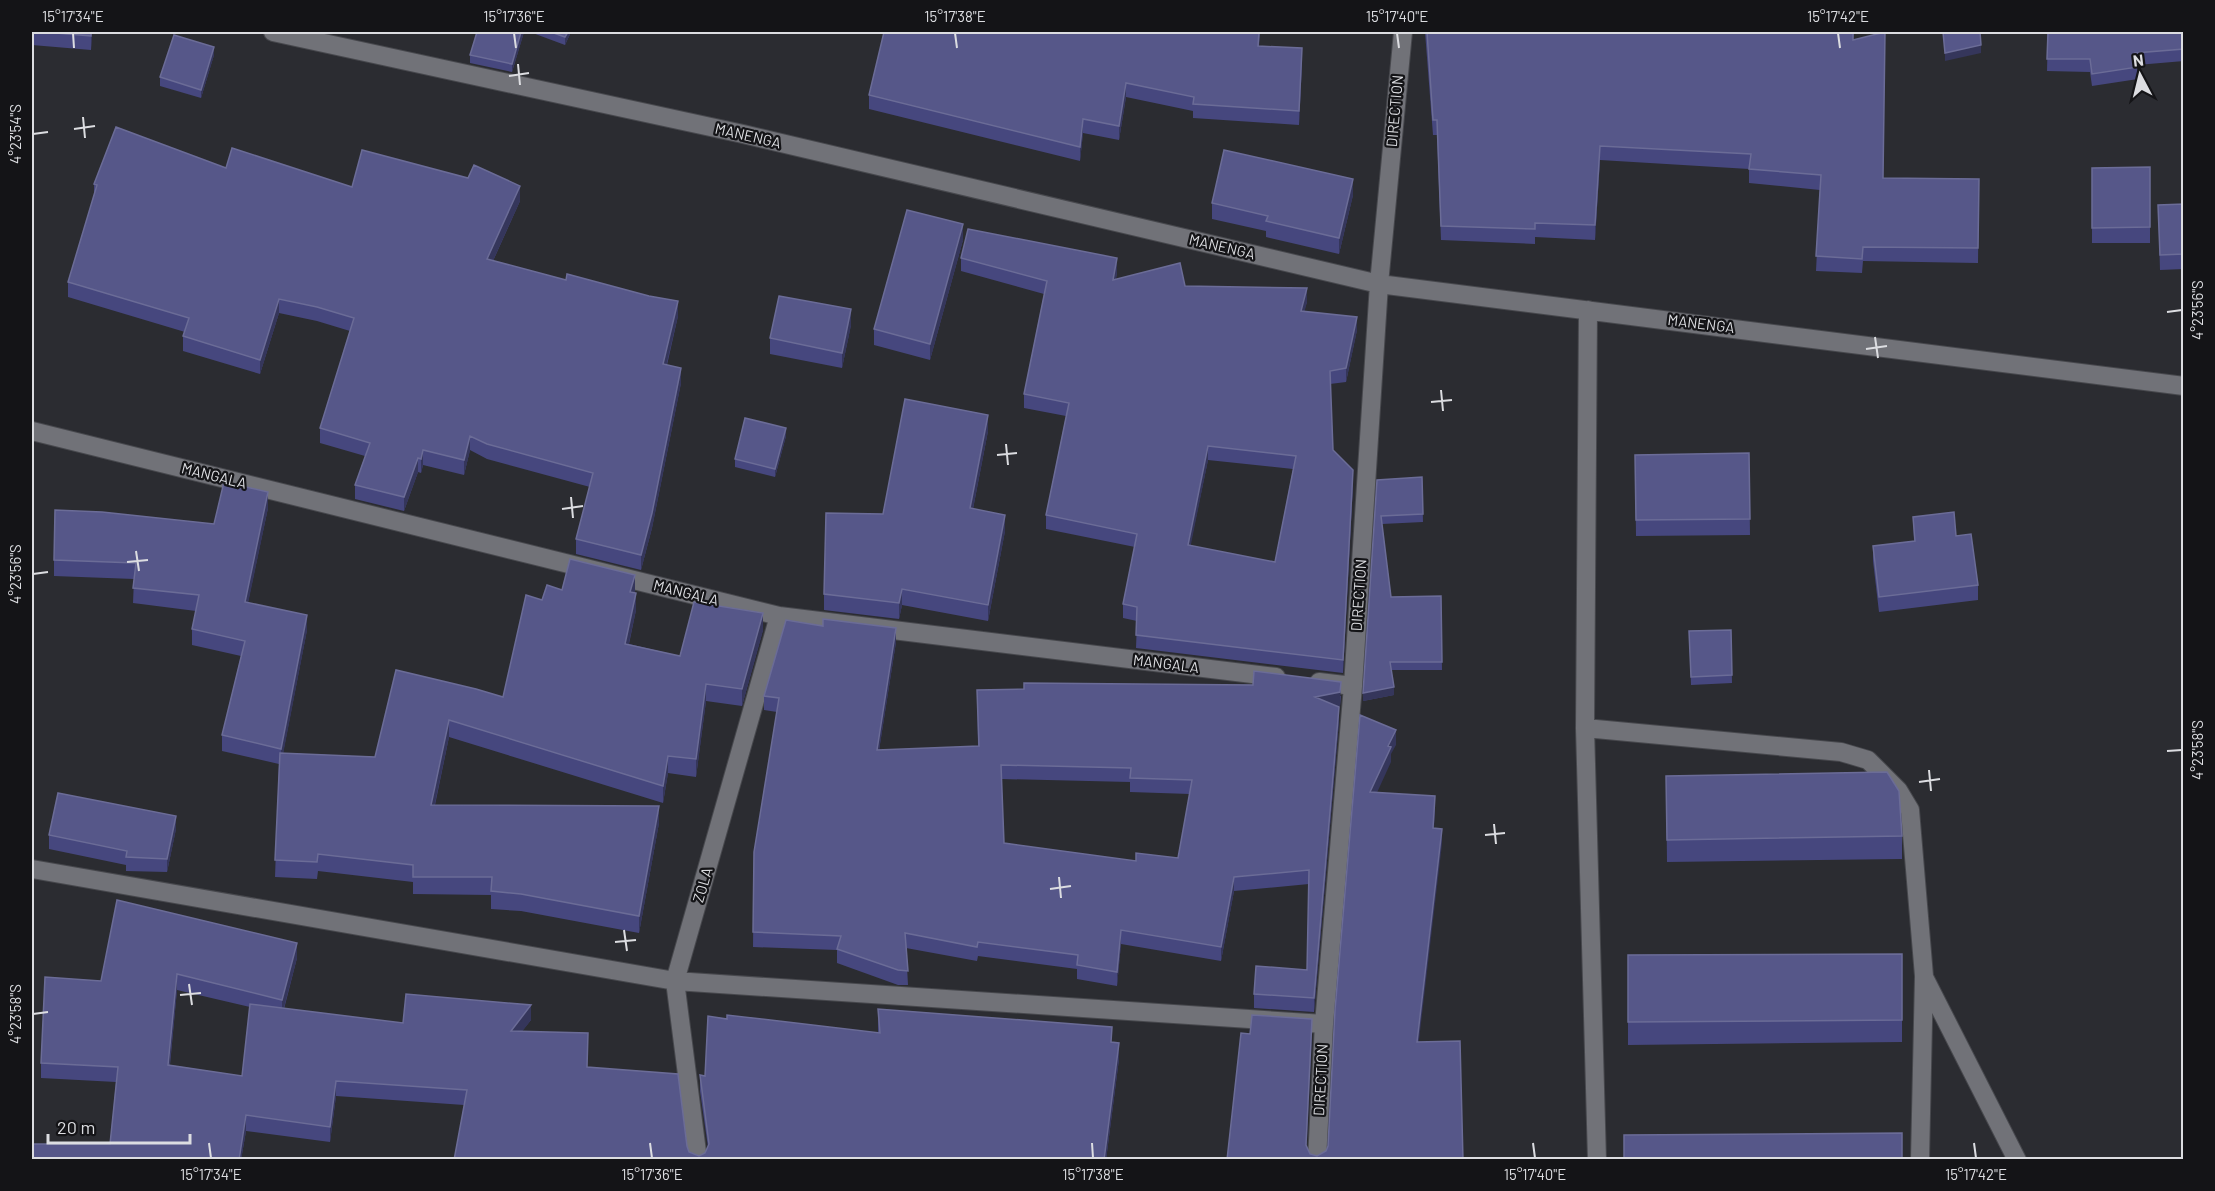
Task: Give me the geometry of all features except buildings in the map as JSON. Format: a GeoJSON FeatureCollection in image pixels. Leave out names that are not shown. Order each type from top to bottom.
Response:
{"type":"FeatureCollection","features":[{"type":"Feature","properties":{"kind":"street","name":"MANENGA"},"geometry":{"type":"LineString","coordinates":[[273,32],[743,134],[1379,284],[2184,386]]}},
{"type":"Feature","properties":{"kind":"street","name":"DIRECTION"},"geometry":{"type":"LineString","coordinates":[[1317,1160],[1324,1024],[1353,687],[1379,284],[1403,32]]}},
{"type":"Feature","properties":{"kind":"street"},"geometry":{"type":"LineString","coordinates":[[1588,310],[1585,728],[1597,1160]]}},
{"type":"Feature","properties":{"kind":"street","name":"MANGALA"},"geometry":{"type":"LineString","coordinates":[[32,431],[779,616],[1353,687]]}},
{"type":"Feature","properties":{"kind":"street","name":"ZOLA"},"geometry":{"type":"LineString","coordinates":[[698,1160],[675,981],[779,616]]}},
{"type":"Feature","properties":{"kind":"street"},"geometry":{"type":"LineString","coordinates":[[1585,728],[1841,752],[1868,760],[1898,790],[1910,810],[1924,976],[1920,1160]]}},
{"type":"Feature","properties":{"kind":"street"},"geometry":{"type":"LineString","coordinates":[[32,869],[675,981],[1324,1024]]}},
{"type":"Feature","properties":{"kind":"street"},"geometry":{"type":"LineString","coordinates":[[1924,976],[2018,1160]]}}]}
